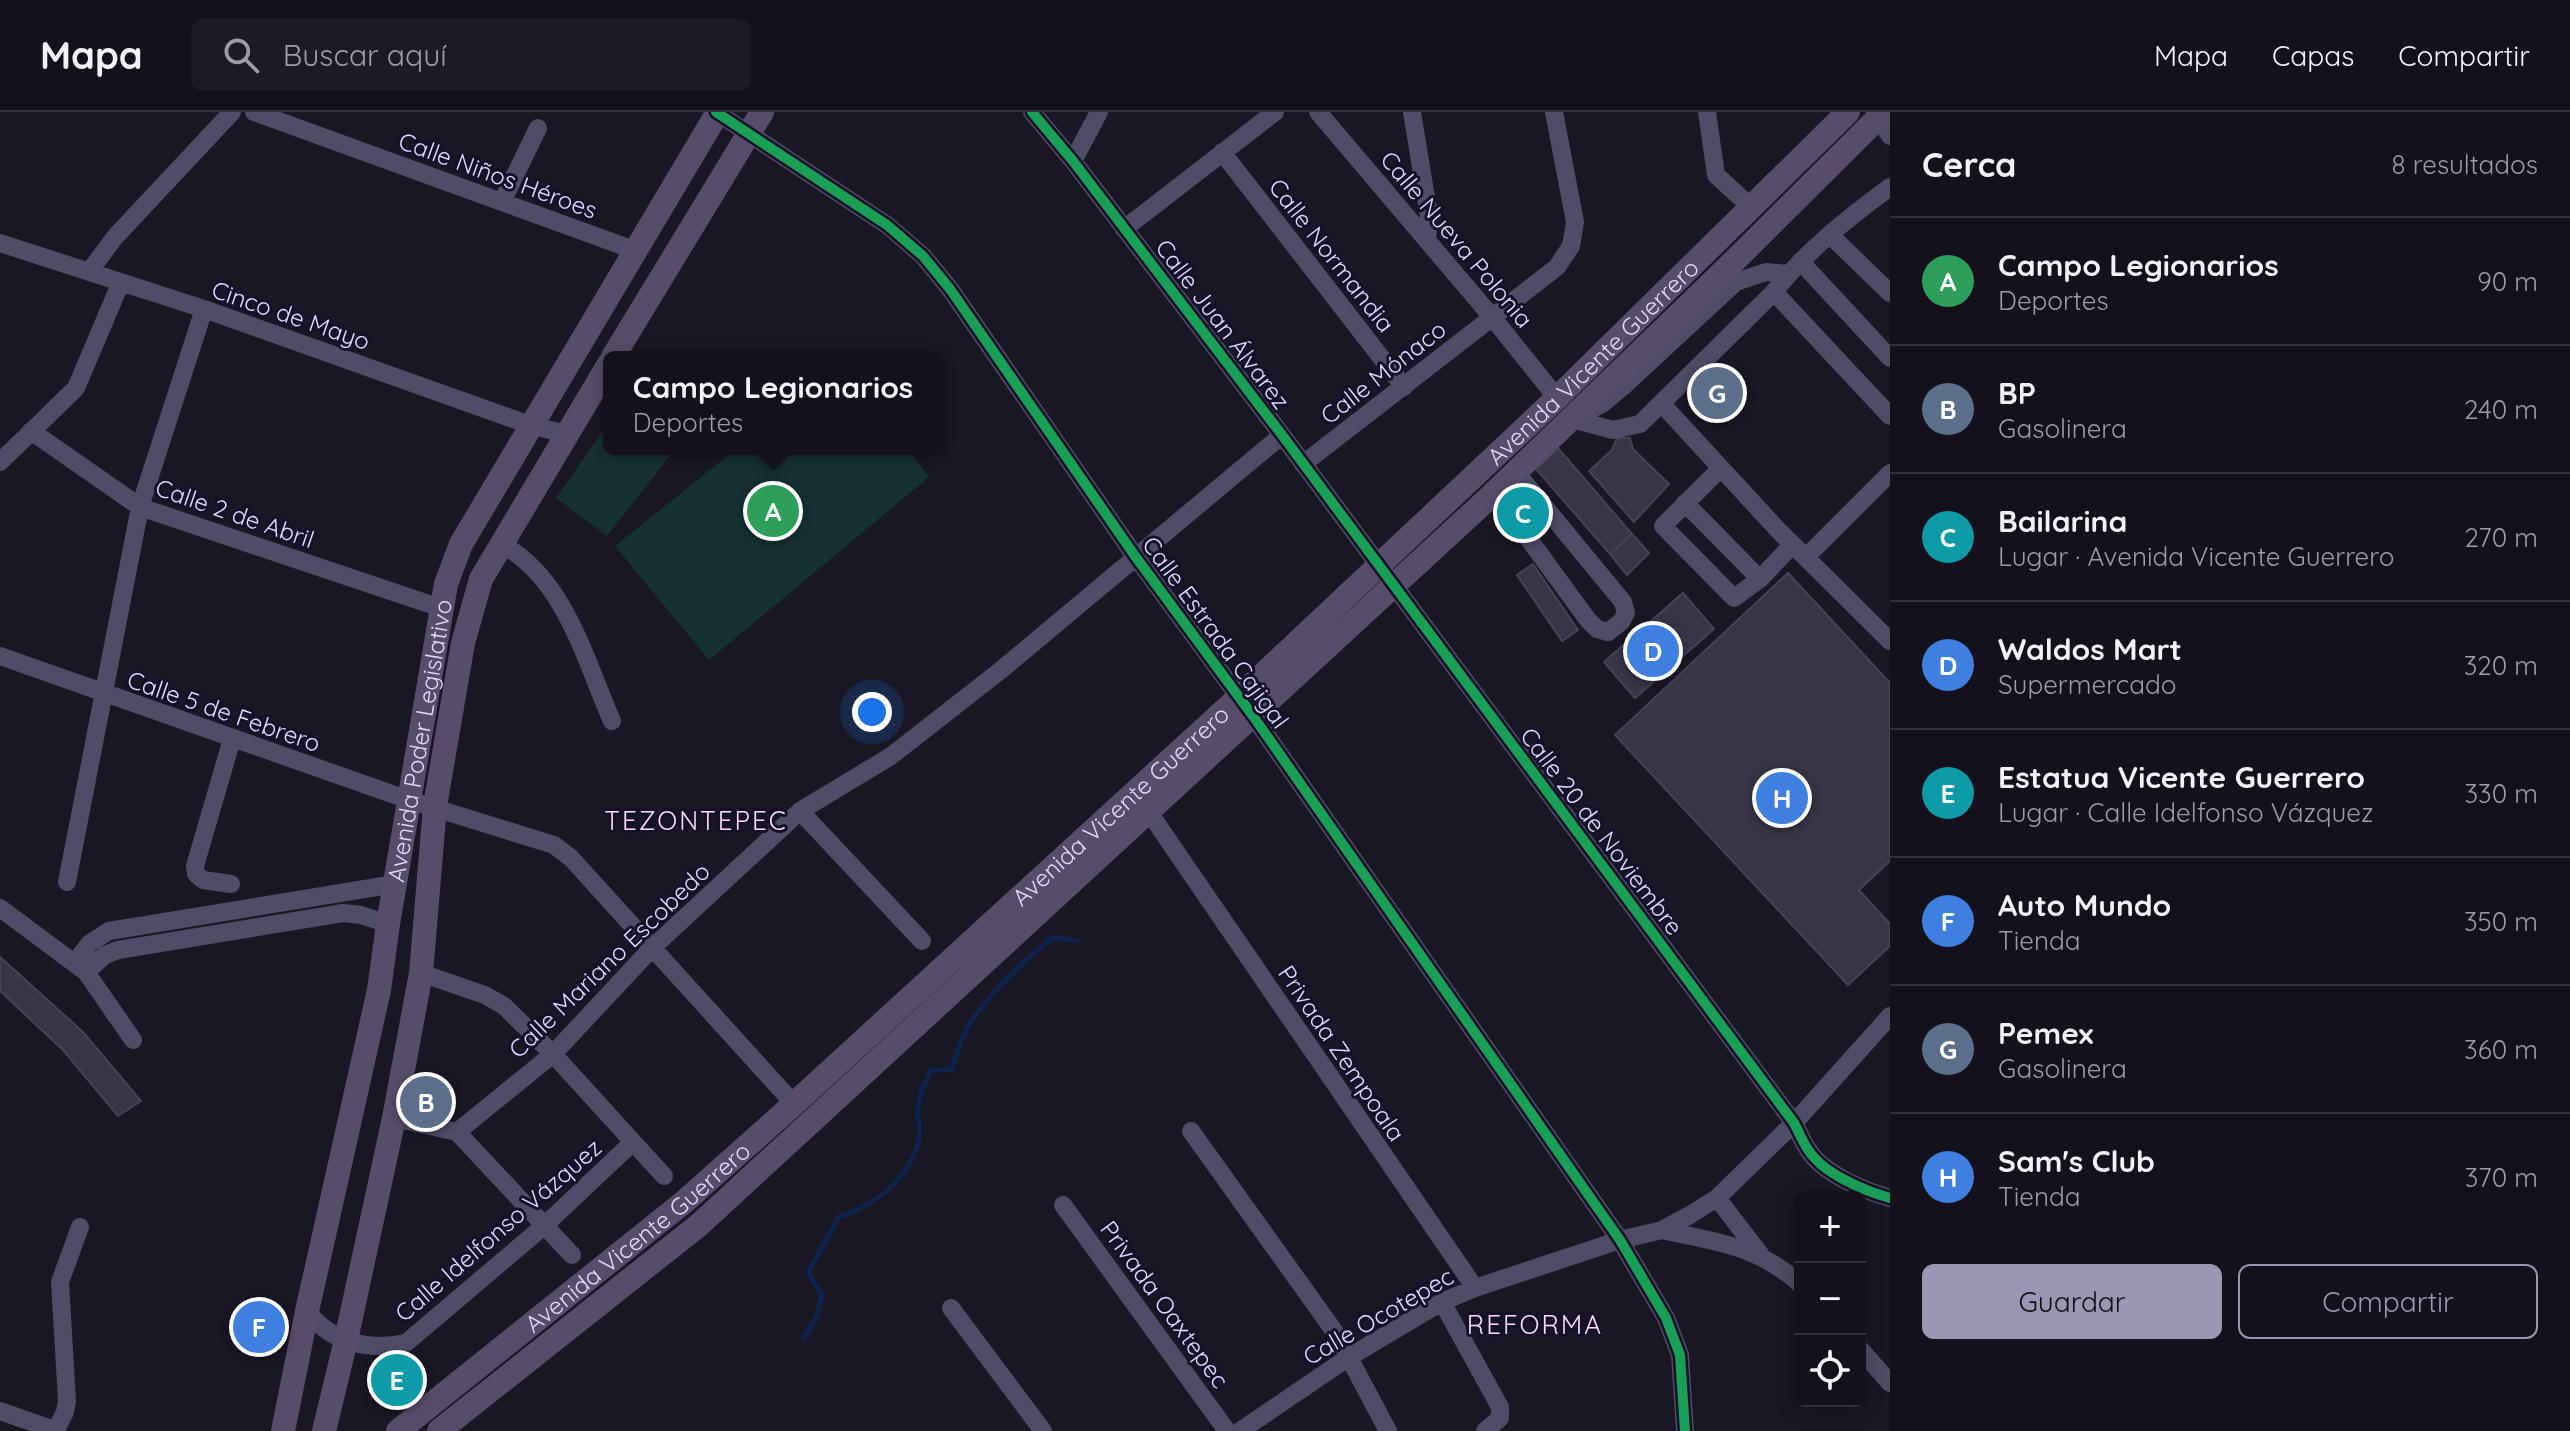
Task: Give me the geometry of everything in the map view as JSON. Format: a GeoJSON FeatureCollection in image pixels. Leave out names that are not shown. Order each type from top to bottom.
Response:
{"type":"FeatureCollection","features":[{"type":"Feature","properties":{"kind":"main road","name":"Avenida Poder Legislativo"},"geometry":{"type":"LineString","coordinates":[[283,1431],[373,1020],[446,584],[461,544],[717,112]]}},
{"type":"Feature","properties":{"kind":"main road"},"geometry":{"type":"LineString","coordinates":[[617,351],[762,112]]}},
{"type":"Feature","properties":{"kind":"main road","name":"Avenida Vicente Guerrero"},"geometry":{"type":"LineString","coordinates":[[1246,707],[1378,564],[1557,398],[1848,112]]}},
{"type":"Feature","properties":{"kind":"main road","name":"Avenida Vicente Guerrero"},"geometry":{"type":"LineString","coordinates":[[439,1431],[699,1225],[1142,802],[1246,707],[1394,584],[1492,495],[1882,119]]}},
{"type":"Feature","properties":{"kind":"main road","name":"Avenida Poder Legislativo"},"geometry":{"type":"LineString","coordinates":[[324,1431],[394,1118],[421,973],[435,806],[463,643],[481,579],[603,374]]}},
{"type":"Feature","properties":{"kind":"main road","name":"Avenida Vicente Guerrero"},"geometry":{"type":"LineString","coordinates":[[398,1431],[684,1202],[1142,802]]}},
{"type":"Feature","properties":{"kind":"main road"},"geometry":{"type":"LineString","coordinates":[[293,1387],[302,1399],[312,1403],[323,1404],[332,1399]]}},
{"type":"Feature","properties":{"kind":"street"},"geometry":{"type":"LineString","coordinates":[[89,272],[115,237],[232,112]]}},
{"type":"Feature","properties":{"kind":"street","name":"Calle Niños Héroes"},"geometry":{"type":"LineString","coordinates":[[254,112],[634,250]]}},
{"type":"Feature","properties":{"kind":"street"},"geometry":{"type":"LineString","coordinates":[[301,129],[310,112]]}},
{"type":"Feature","properties":{"kind":"street","name":"Calle Estrada Cajigal"},"geometry":{"type":"LineString","coordinates":[[717,112],[887,225],[923,256],[950,289],[1135,556],[1246,707],[1620,1240],[1666,1318],[1680,1355],[1685,1431]]}},
{"type":"Feature","properties":{"kind":"street","name":"Calle Juan Álvarez"},"geometry":{"type":"LineString","coordinates":[[1032,112],[1073,161],[1378,564]]}},
{"type":"Feature","properties":{"kind":"street"},"geometry":{"type":"LineString","coordinates":[[1073,161],[1099,112]]}},
{"type":"Feature","properties":{"kind":"street"},"geometry":{"type":"LineString","coordinates":[[1124,229],[1275,112]]}},
{"type":"Feature","properties":{"kind":"street","name":"Calle Nueva Polonia"},"geometry":{"type":"LineString","coordinates":[[1318,112],[1557,398]]}},
{"type":"Feature","properties":{"kind":"street"},"geometry":{"type":"LineString","coordinates":[[1412,112],[1429,216],[1427,240]]}},
{"type":"Feature","properties":{"kind":"street","name":"Calle Mónaco"},"geometry":{"type":"LineString","coordinates":[[1303,464],[1557,267],[1571,246],[1575,222],[1554,112]]}},
{"type":"Feature","properties":{"kind":"street"},"geometry":{"type":"LineString","coordinates":[[1707,112],[1716,175],[1752,208]]}},
{"type":"Feature","properties":{"kind":"street"},"geometry":{"type":"LineString","coordinates":[[502,202],[538,128]]}},
{"type":"Feature","properties":{"kind":"street","name":"Calle Normandia"},"geometry":{"type":"LineString","coordinates":[[1222,152],[1404,387]]}},
{"type":"Feature","properties":{"kind":"street"},"geometry":{"type":"LineString","coordinates":[[1574,417],[1613,430],[1640,424],[1795,268],[1830,235],[1890,187]]}},
{"type":"Feature","properties":{"kind":"street"},"geometry":{"type":"LineString","coordinates":[[1830,235],[1890,293]]}},
{"type":"Feature","properties":{"kind":"street","name":"Cinco de Mayo"},"geometry":{"type":"LineString","coordinates":[[0,243],[204,309],[530,425],[566,434]]}},
{"type":"Feature","properties":{"kind":"street"},"geometry":{"type":"LineString","coordinates":[[1574,417],[1602,404],[1736,282],[1766,272],[1795,268]]}},
{"type":"Feature","properties":{"kind":"street"},"geometry":{"type":"LineString","coordinates":[[1795,268],[1890,358]]}},
{"type":"Feature","properties":{"kind":"street"},"geometry":{"type":"LineString","coordinates":[[0,462],[76,388],[121,282]]}},
{"type":"Feature","properties":{"kind":"street"},"geometry":{"type":"LineString","coordinates":[[1774,292],[1890,416]]}},
{"type":"Feature","properties":{"kind":"street"},"geometry":{"type":"LineString","coordinates":[[67,882],[140,507],[204,309]]}},
{"type":"Feature","properties":{"kind":"street"},"geometry":{"type":"LineString","coordinates":[[1662,404],[1799,551],[1890,641]]}},
{"type":"Feature","properties":{"kind":"street","name":"Calle 2 de Abril"},"geometry":{"type":"LineString","coordinates":[[31,431],[140,507],[441,608]]}},
{"type":"Feature","properties":{"kind":"street","name":"Calle Mariano Escobedo"},"geometry":{"type":"LineString","coordinates":[[457,1132],[553,1054],[652,948],[800,811],[891,756],[1001,670],[1282,435]]}},
{"type":"Feature","properties":{"kind":"street"},"geometry":{"type":"LineString","coordinates":[[1721,468],[1663,526],[1734,598],[1799,551],[1890,473]]}},
{"type":"Feature","properties":{"kind":"street"},"geometry":{"type":"LineString","coordinates":[[1492,495],[1597,629],[1608,632],[1621,622],[1626,613],[1623,602],[1515,471]]}},
{"type":"Feature","properties":{"kind":"street"},"geometry":{"type":"LineString","coordinates":[[1685,503],[1760,579]]}},
{"type":"Feature","properties":{"kind":"street"},"geometry":{"type":"LineString","coordinates":[[1531,542],[1555,520]]}},
{"type":"Feature","properties":{"kind":"street"},"geometry":{"type":"LineString","coordinates":[[501,544],[517,553],[560,603],[612,721]]}},
{"type":"Feature","properties":{"kind":"street","name":"Calle 20 de Noviembre"},"geometry":{"type":"LineString","coordinates":[[1378,564],[1794,1123],[1810,1154],[1870,1193],[1890,1198]]}},
{"type":"Feature","properties":{"kind":"street","name":"Calle 5 de Febrero"},"geometry":{"type":"LineString","coordinates":[[0,656],[409,800],[554,845],[571,858],[794,1104]]}},
{"type":"Feature","properties":{"kind":"street"},"geometry":{"type":"LineString","coordinates":[[231,884],[203,880],[196,874],[195,866],[232,739]]}},
{"type":"Feature","properties":{"kind":"street","name":"Privada Zempoala"},"geometry":{"type":"LineString","coordinates":[[1142,802],[1475,1288]]}},
{"type":"Feature","properties":{"kind":"street"},"geometry":{"type":"LineString","coordinates":[[800,811],[922,941]]}},
{"type":"Feature","properties":{"kind":"street"},"geometry":{"type":"LineString","coordinates":[[80,967],[90,943],[109,931],[395,884]]}},
{"type":"Feature","properties":{"kind":"street"},"geometry":{"type":"LineString","coordinates":[[0,908],[80,967],[133,1040]]}},
{"type":"Feature","properties":{"kind":"street"},"geometry":{"type":"LineString","coordinates":[[80,967],[118,950],[343,913],[388,924]]}},
{"type":"Feature","properties":{"kind":"street"},"geometry":{"type":"LineString","coordinates":[[421,973],[485,995],[504,1006],[553,1054],[664,1176]]}},
{"type":"Feature","properties":{"kind":"street","name":"Calle Ocotepec"},"geometry":{"type":"LineString","coordinates":[[1240,1431],[1349,1357],[1442,1302],[1620,1240],[1662,1230],[1717,1198],[1794,1123],[1890,1016]]}},
{"type":"Feature","properties":{"kind":"street"},"geometry":{"type":"LineString","coordinates":[[394,1118],[457,1132],[572,1255]]}},
{"type":"Feature","properties":{"kind":"street"},"geometry":{"type":"LineString","coordinates":[[1191,1131],[1337,1335],[1388,1431]]}},
{"type":"Feature","properties":{"kind":"street","name":"Calle Idelfonso Vázquez"},"geometry":{"type":"LineString","coordinates":[[307,1311],[324,1330],[346,1340],[381,1348],[406,1343],[545,1225],[633,1142]]}},
{"type":"Feature","properties":{"kind":"street"},"geometry":{"type":"LineString","coordinates":[[1717,1198],[1760,1254],[1794,1280]]}},
{"type":"Feature","properties":{"kind":"street","name":"Privada Oaxtepec"},"geometry":{"type":"LineString","coordinates":[[1063,1205],[1227,1431]]}},
{"type":"Feature","properties":{"kind":"street"},"geometry":{"type":"LineString","coordinates":[[0,1411],[17,1425],[56,1431],[65,1412],[67,1401],[60,1282],[80,1227]]}},
{"type":"Feature","properties":{"kind":"street"},"geometry":{"type":"LineString","coordinates":[[1662,1230],[1760,1254]]}},
{"type":"Feature","properties":{"kind":"street"},"geometry":{"type":"LineString","coordinates":[[1442,1302],[1500,1407],[1500,1418],[1485,1431]]}},
{"type":"Feature","properties":{"kind":"street"},"geometry":{"type":"LineString","coordinates":[[951,1308],[1043,1431]]}},
{"type":"Feature","properties":{"kind":"street"},"geometry":{"type":"LineString","coordinates":[[1866,1356],[1890,1383]]}},
{"type":"Feature","properties":{"kind":"green space"},"geometry":{"type":"Polygon","coordinates":[[[603,431],[603,455],[671,455],[607,536],[556,498],[603,431]]]}},
{"type":"Feature","properties":{"kind":"green space"},"geometry":{"type":"Polygon","coordinates":[[[729,455],[912,455],[929,477],[709,660],[615,546],[729,455]]]}},
{"type":"Feature","properties":{"kind":"building"},"geometry":{"type":"Polygon","coordinates":[[[1617,438],[1630,438],[1633,449],[1669,484],[1634,522],[1589,471],[1612,450],[1617,438]]]}},
{"type":"Feature","properties":{"kind":"building"},"geometry":{"type":"Polygon","coordinates":[[[1558,448],[1632,534],[1610,554],[1536,469],[1558,448]]]}},
{"type":"Feature","properties":{"kind":"building"},"geometry":{"type":"Polygon","coordinates":[[[1632,534],[1649,553],[1627,575],[1610,554],[1632,534]]]}},
{"type":"Feature","properties":{"kind":"building"},"geometry":{"type":"Polygon","coordinates":[[[1533,564],[1578,630],[1562,641],[1517,575],[1533,564]]]}},
{"type":"Feature","properties":{"kind":"building"},"geometry":{"type":"Polygon","coordinates":[[[1788,573],[1890,683],[1890,861],[1859,890],[1890,924],[1890,946],[1848,985],[1615,735],[1788,573]]]}},
{"type":"Feature","properties":{"kind":"building"},"geometry":{"type":"Polygon","coordinates":[[[1683,593],[1714,629],[1635,698],[1604,662],[1683,593]]]}},
{"type":"Feature","properties":{"kind":"building"},"geometry":{"type":"Polygon","coordinates":[[[0,957],[83,1032],[141,1101],[118,1116],[63,1050],[0,991],[0,957]]]}},
{"type":"Feature","properties":{"kind":"waterway"},"geometry":{"type":"LineString","coordinates":[[804,1339],[817,1315],[822,1296],[808,1272],[839,1217],[866,1206],[890,1188],[909,1164],[919,1137],[919,1101],[931,1070],[951,1070],[970,1023],[998,988],[1030,956],[1053,937],[1077,941]]}},
{"type":"Feature","properties":{"kind":"cycle path"},"geometry":{"type":"LineString","coordinates":[[716,112],[887,225],[923,256],[950,289],[1135,556],[1253,716],[1620,1240],[1666,1318],[1680,1355],[1685,1431]]}},
{"type":"Feature","properties":{"kind":"cycle path"},"geometry":{"type":"LineString","coordinates":[[1032,112],[1073,161],[1282,435],[1794,1123],[1809,1151],[1835,1174],[1890,1198]]}},
{"type":"Feature","properties":{"kind":"place","name":"Pemex"},"geometry":{"type":"Point","coordinates":[1717,393]}},
{"type":"Feature","properties":{"kind":"place","name":"Campo Legionarios"},"geometry":{"type":"Point","coordinates":[773,511]}},
{"type":"Feature","properties":{"kind":"place","name":"Bailarina"},"geometry":{"type":"Point","coordinates":[1523,513]}},
{"type":"Feature","properties":{"kind":"place","name":"Waldos Mart"},"geometry":{"type":"Point","coordinates":[1653,651]}},
{"type":"Feature","properties":{"kind":"place","name":"Sam's Club"},"geometry":{"type":"Point","coordinates":[1782,798]}},
{"type":"Feature","properties":{"kind":"place","name":"BP"},"geometry":{"type":"Point","coordinates":[426,1102]}},
{"type":"Feature","properties":{"kind":"place","name":"Auto Mundo"},"geometry":{"type":"Point","coordinates":[259,1327]}},
{"type":"Feature","properties":{"kind":"place","name":"Estatua Vicente Guerrero"},"geometry":{"type":"Point","coordinates":[397,1380]}},
{"type":"Feature","properties":{"kind":"district","name":"TEZONTEPEC"},"geometry":{"type":"Point","coordinates":[696,820]}},
{"type":"Feature","properties":{"kind":"district","name":"REFORMA"},"geometry":{"type":"Point","coordinates":[1535,1324]}}]}
